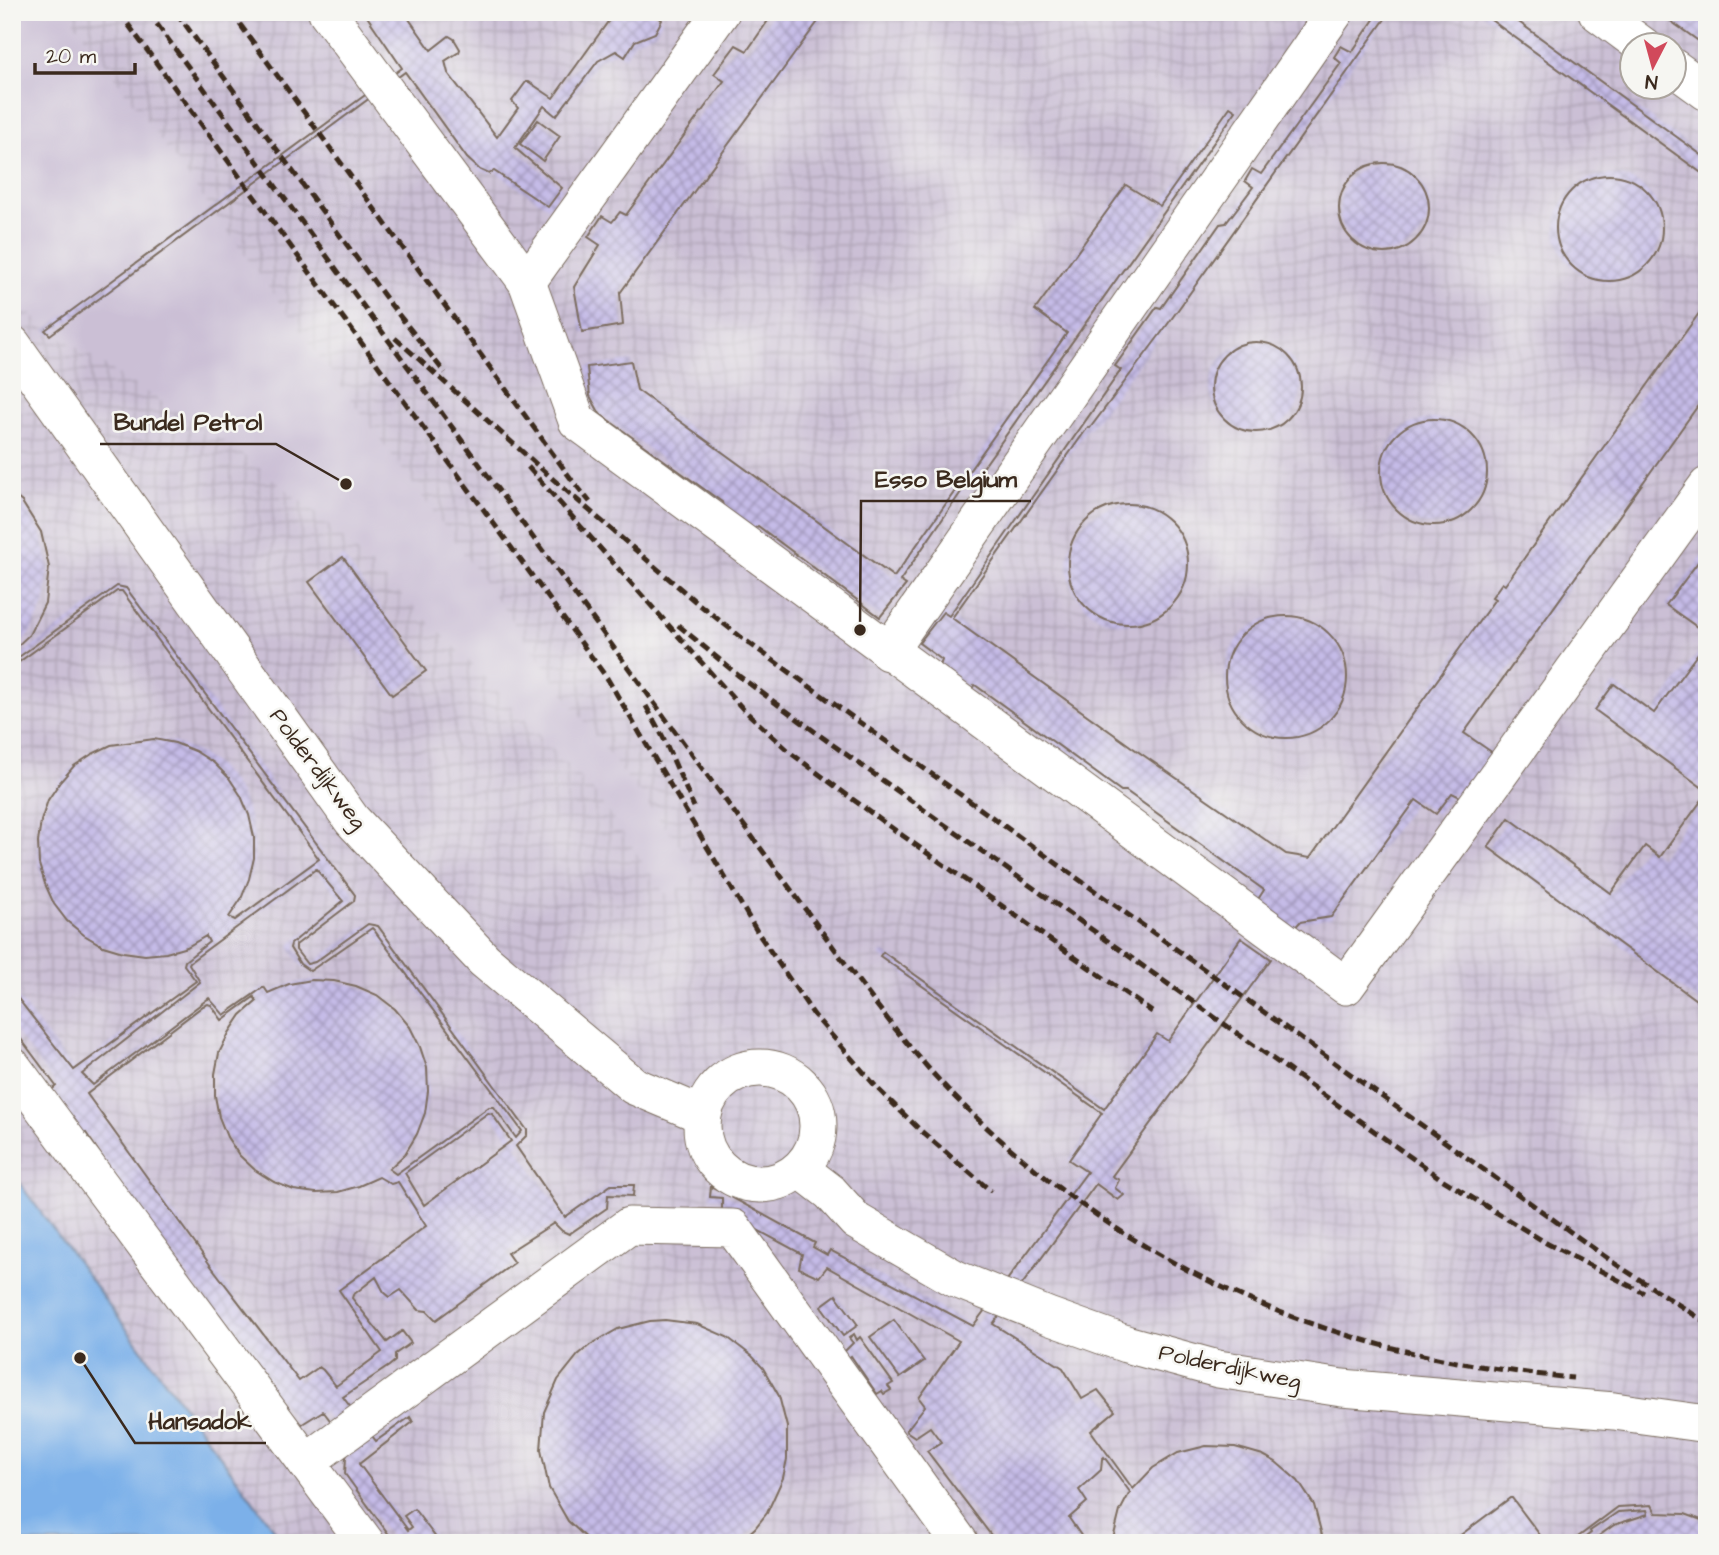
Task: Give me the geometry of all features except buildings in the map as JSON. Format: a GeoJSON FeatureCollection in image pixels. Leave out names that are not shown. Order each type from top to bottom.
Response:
{"type":"FeatureCollection","features":[{"type":"Feature","properties":{"kind":"street"},"geometry":{"type":"LineString","coordinates":[[327,12],[527,282],[577,421],[1346,986],[1707,486]]}},
{"type":"Feature","properties":{"kind":"street"},"geometry":{"type":"LineString","coordinates":[[527,282],[721,12]]}},
{"type":"Feature","properties":{"kind":"street"},"geometry":{"type":"LineString","coordinates":[[888,652],[1335,12]]}},
{"type":"Feature","properties":{"kind":"street"},"geometry":{"type":"LineString","coordinates":[[1597,12],[1624,32]]}},
{"type":"Feature","properties":{"kind":"street"},"geometry":{"type":"LineString","coordinates":[[1688,78],[1707,92]]}},
{"type":"Feature","properties":{"kind":"street","name":"Polderdijkweg"},"geometry":{"type":"LineString","coordinates":[[12,344],[352,820],[484,960],[634,1086],[703,1115]]}},
{"type":"Feature","properties":{"kind":"street"},"geometry":{"type":"LineString","coordinates":[[12,1066],[366,1543]]}},
{"type":"Feature","properties":{"kind":"street"},"geometry":{"type":"LineString","coordinates":[[758,1067],[774,1069],[802,1084],[817,1111],[819,1127],[817,1142],[800,1169],[790,1176],[767,1184],[743,1182],[722,1170],[708,1151],[702,1128],[708,1100],[716,1087],[736,1073],[758,1067]]}},
{"type":"Feature","properties":{"kind":"street","name":"Polderdijkweg"},"geometry":{"type":"LineString","coordinates":[[800,1169],[830,1192],[856,1221],[956,1279],[1126,1344],[1217,1369],[1342,1388],[1614,1411],[1707,1424]]}},
{"type":"Feature","properties":{"kind":"street"},"geometry":{"type":"LineString","coordinates":[[306,1462],[629,1226],[733,1228],[960,1543]]}},
{"type":"Feature","properties":{"kind":"shaded area"},"geometry":{"type":"Polygon","coordinates":[[[12,12],[1707,12],[1707,1543],[284,1543],[12,1173],[12,12]]]}},
{"type":"Feature","properties":{"kind":"shaded area"},"geometry":{"type":"Polygon","coordinates":[[[12,12],[67,12],[589,728],[700,872],[667,897],[594,792],[467,659],[324,520],[234,448],[38,323],[12,287],[12,12]]]}},
{"type":"Feature","properties":{"kind":"water"},"geometry":{"type":"Polygon","coordinates":[[[12,1173],[284,1543],[12,1543],[12,1173]]]}},
{"type":"Feature","properties":{"kind":"railway"},"geometry":{"type":"LineString","coordinates":[[119,12],[607,678],[758,933],[814,1015],[879,1090],[921,1131],[991,1191]]}},
{"type":"Feature","properties":{"kind":"railway"},"geometry":{"type":"LineString","coordinates":[[148,12],[846,965],[939,1081],[960,1102],[1026,1162],[1095,1214],[1167,1259],[1241,1296],[1319,1326],[1400,1350],[1484,1367],[1573,1378]]}},
{"type":"Feature","properties":{"kind":"railway"},"geometry":{"type":"LineString","coordinates":[[176,12],[391,305],[445,373]]}},
{"type":"Feature","properties":{"kind":"railway"},"geometry":{"type":"LineString","coordinates":[[231,12],[590,502]]}},
{"type":"Feature","properties":{"kind":"railway"},"geometry":{"type":"LineString","coordinates":[[395,338],[554,480],[742,638],[1614,1263],[1707,1323]]}},
{"type":"Feature","properties":{"kind":"railway"},"geometry":{"type":"LineString","coordinates":[[528,467],[743,709],[792,754],[1152,1012]]}},
{"type":"Feature","properties":{"kind":"railway"},"geometry":{"type":"LineString","coordinates":[[678,625],[739,676],[833,745],[1440,1178],[1548,1244],[1644,1293]]}},
{"type":"Feature","properties":{"kind":"railway"},"geometry":{"type":"LineString","coordinates":[[646,706],[694,807]]}},
{"type":"Feature","properties":{"kind":"place","name":"Bundel Petrol"},"geometry":{"type":"Point","coordinates":[346,484]}},
{"type":"Feature","properties":{"kind":"place","name":"Esso Belgium"},"geometry":{"type":"Point","coordinates":[860,630]}},
{"type":"Feature","properties":{"kind":"place","name":"Hansadok"},"geometry":{"type":"Point","coordinates":[80,1358]}}]}
